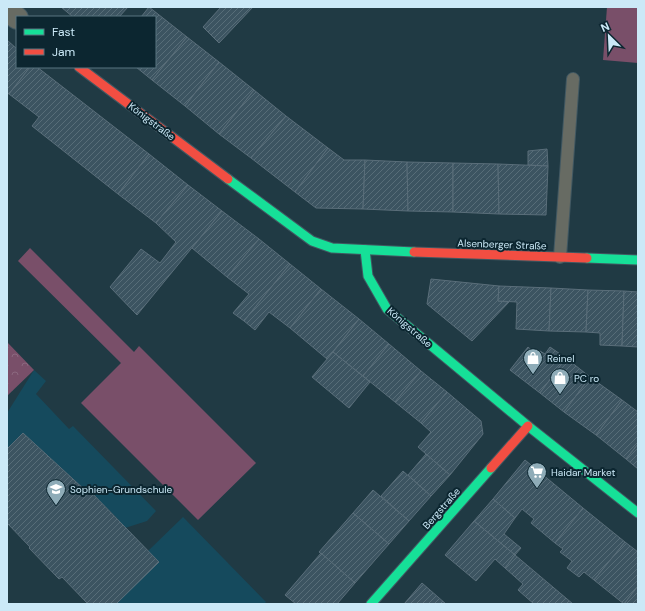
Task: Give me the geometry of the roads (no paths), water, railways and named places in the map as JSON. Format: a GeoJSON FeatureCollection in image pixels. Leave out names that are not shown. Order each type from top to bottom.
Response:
{"type":"FeatureCollection","features":[{"type":"Feature","properties":{"kind":"street"},"geometry":{"type":"LineString","coordinates":[[7,10],[16,17]]}},
{"type":"Feature","properties":{"kind":"street","name":"Königstraße"},"geometry":{"type":"LineString","coordinates":[[80,68],[312,241],[332,248],[365,250],[368,276],[387,309],[528,426],[638,514]]}},
{"type":"Feature","properties":{"kind":"street","name":"Alsenberger Straße"},"geometry":{"type":"LineString","coordinates":[[365,250],[638,260]]}},
{"type":"Feature","properties":{"kind":"street","name":"Bergstraße"},"geometry":{"type":"LineString","coordinates":[[372,604],[528,426]]}},
{"type":"Feature","properties":{"kind":"lane"},"geometry":{"type":"LineString","coordinates":[[560,257],[572,79]]}},
{"type":"Feature","properties":{"kind":"place","name":"Reinel"},"geometry":{"type":"Point","coordinates":[533,375]}},
{"type":"Feature","properties":{"kind":"place","name":"PC ro"},"geometry":{"type":"Point","coordinates":[560,395]}},
{"type":"Feature","properties":{"kind":"place","name":"Haidar Market"},"geometry":{"type":"Point","coordinates":[537,489]}},
{"type":"Feature","properties":{"kind":"place","name":"Sophien-Grundschule"},"geometry":{"type":"Point","coordinates":[56,506]}}]}
